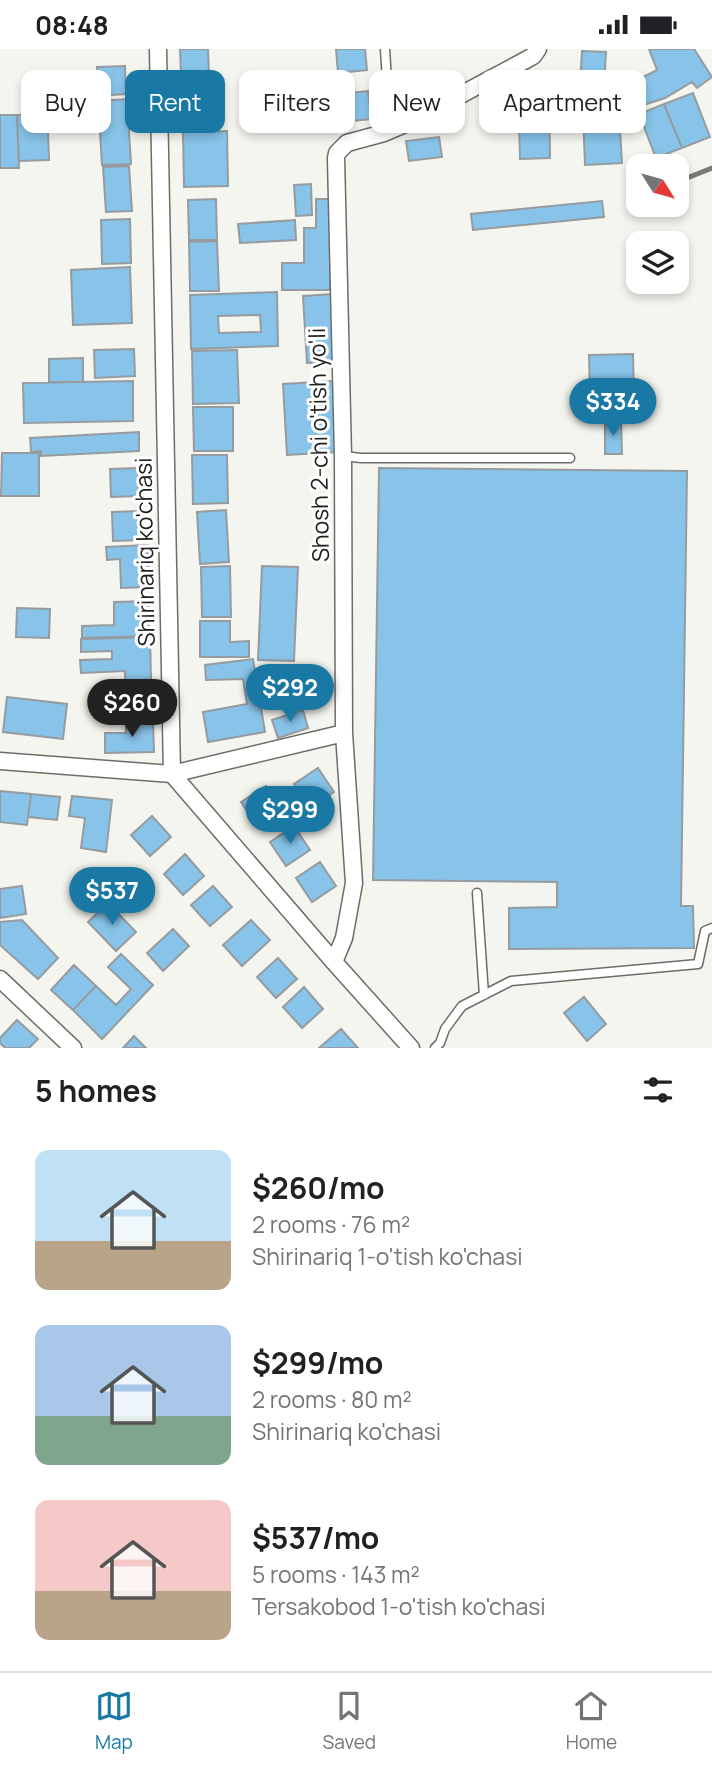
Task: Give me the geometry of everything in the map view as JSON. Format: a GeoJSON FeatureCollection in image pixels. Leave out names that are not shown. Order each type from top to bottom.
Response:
{"type":"FeatureCollection","features":[{"type":"Feature","properties":{"kind":"street","name":"Shirinariq ko'chasi"},"geometry":{"type":"LineString","coordinates":[[158,49],[172,774]]}},
{"type":"Feature","properties":{"kind":"street","name":"Shosh 2-chi o'tish yo'li"},"geometry":{"type":"LineString","coordinates":[[465,93],[533,56],[538,49]]}},
{"type":"Feature","properties":{"kind":"street","name":"Shosh 2-chi o'tish yo'li"},"geometry":{"type":"LineString","coordinates":[[334,963],[344,939],[355,883],[344,733],[343,456],[336,158],[347,142],[378,133]]}},
{"type":"Feature","properties":{"kind":"street"},"geometry":{"type":"LineString","coordinates":[[0,761],[172,774],[344,733]]}},
{"type":"Feature","properties":{"kind":"street"},"geometry":{"type":"LineString","coordinates":[[172,774],[334,963],[411,1048]]}},
{"type":"Feature","properties":{"kind":"street"},"geometry":{"type":"LineString","coordinates":[[0,979],[73,1048]]}},
{"type":"Feature","properties":{"kind":"lane"},"geometry":{"type":"LineString","coordinates":[[385,49],[386,70]]}},
{"type":"Feature","properties":{"kind":"lane"},"geometry":{"type":"LineString","coordinates":[[343,456],[570,458]]}},
{"type":"Feature","properties":{"kind":"lane"},"geometry":{"type":"LineString","coordinates":[[477,893],[484,995]]}},
{"type":"Feature","properties":{"kind":"lane"},"geometry":{"type":"LineString","coordinates":[[435,1048],[462,1006],[511,981],[698,964],[705,931],[712,928]]}},
{"type":"Feature","properties":{"kind":"building"},"geometry":{"type":"Polygon","coordinates":[[[180,49],[208,49],[209,70],[181,70],[180,49]]]}},
{"type":"Feature","properties":{"kind":"building"},"geometry":{"type":"Polygon","coordinates":[[[336,49],[365,49],[367,70],[338,70],[336,49]]]}},
{"type":"Feature","properties":{"kind":"building"},"geometry":{"type":"Polygon","coordinates":[[[649,49],[694,49],[712,77],[697,88],[692,82],[665,98],[646,104],[646,76],[657,70],[649,49]]]}},
{"type":"Feature","properties":{"kind":"building"},"geometry":{"type":"Polygon","coordinates":[[[582,51],[606,52],[605,70],[581,70],[582,51]]]}},
{"type":"Feature","properties":{"kind":"building"},"geometry":{"type":"Polygon","coordinates":[[[125,66],[125,94],[111,95],[111,70],[97,70],[97,67],[125,66]]]}},
{"type":"Feature","properties":{"kind":"building"},"geometry":{"type":"Polygon","coordinates":[[[368,91],[369,119],[355,121],[355,92],[368,91]]]}},
{"type":"Feature","properties":{"kind":"building"},"geometry":{"type":"Polygon","coordinates":[[[693,93],[710,137],[682,148],[664,104],[693,93]]]}},
{"type":"Feature","properties":{"kind":"building"},"geometry":{"type":"Polygon","coordinates":[[[125,99],[125,133],[129,133],[131,164],[102,165],[100,133],[111,133],[111,100],[125,99]]]}},
{"type":"Feature","properties":{"kind":"building"},"geometry":{"type":"Polygon","coordinates":[[[664,104],[682,148],[666,154],[654,154],[646,132],[646,111],[664,104]]]}},
{"type":"Feature","properties":{"kind":"building"},"geometry":{"type":"Polygon","coordinates":[[[0,115],[17,115],[19,168],[0,168],[0,115]]]}},
{"type":"Feature","properties":{"kind":"building"},"geometry":{"type":"Polygon","coordinates":[[[17,115],[21,115],[21,133],[48,133],[49,160],[19,161],[17,115]]]}},
{"type":"Feature","properties":{"kind":"building"},"geometry":{"type":"Polygon","coordinates":[[[225,131],[228,186],[184,187],[183,133],[225,131]]]}},
{"type":"Feature","properties":{"kind":"building"},"geometry":{"type":"Polygon","coordinates":[[[519,133],[550,133],[550,158],[520,159],[519,133]]]}},
{"type":"Feature","properties":{"kind":"building"},"geometry":{"type":"Polygon","coordinates":[[[584,133],[620,133],[622,163],[585,165],[584,133]]]}},
{"type":"Feature","properties":{"kind":"building"},"geometry":{"type":"Polygon","coordinates":[[[439,137],[442,157],[409,161],[406,141],[439,137]]]}},
{"type":"Feature","properties":{"kind":"building"},"geometry":{"type":"Polygon","coordinates":[[[129,166],[132,211],[106,212],[103,167],[129,166]]]}},
{"type":"Feature","properties":{"kind":"building"},"geometry":{"type":"Polygon","coordinates":[[[311,184],[312,215],[296,216],[294,185],[311,184]]]}},
{"type":"Feature","properties":{"kind":"building"},"geometry":{"type":"Polygon","coordinates":[[[216,199],[217,240],[189,240],[188,200],[216,199]]]}},
{"type":"Feature","properties":{"kind":"building"},"geometry":{"type":"Polygon","coordinates":[[[316,199],[331,199],[330,290],[282,290],[282,263],[304,263],[304,228],[316,228],[316,199]]]}},
{"type":"Feature","properties":{"kind":"building"},"geometry":{"type":"Polygon","coordinates":[[[602,201],[604,217],[473,230],[471,214],[602,201]]]}},
{"type":"Feature","properties":{"kind":"building"},"geometry":{"type":"Polygon","coordinates":[[[130,219],[131,263],[102,264],[101,220],[130,219]]]}},
{"type":"Feature","properties":{"kind":"building"},"geometry":{"type":"Polygon","coordinates":[[[295,220],[296,240],[240,243],[238,224],[295,220]]]}},
{"type":"Feature","properties":{"kind":"building"},"geometry":{"type":"Polygon","coordinates":[[[217,241],[219,291],[190,291],[189,242],[217,241]]]}},
{"type":"Feature","properties":{"kind":"building"},"geometry":{"type":"Polygon","coordinates":[[[130,267],[132,323],[73,325],[71,270],[130,267]]]}},
{"type":"Feature","properties":{"kind":"building"},"geometry":{"type":"Polygon","coordinates":[[[277,292],[278,346],[191,349],[190,295],[277,292]],[[260,315],[218,316],[219,333],[261,332],[260,315]]]}},
{"type":"Feature","properties":{"kind":"building"},"geometry":{"type":"Polygon","coordinates":[[[333,294],[337,362],[307,363],[303,296],[333,294]]]}},
{"type":"Feature","properties":{"kind":"building"},"geometry":{"type":"Polygon","coordinates":[[[134,349],[135,376],[95,378],[94,350],[134,349]]]}},
{"type":"Feature","properties":{"kind":"building"},"geometry":{"type":"Polygon","coordinates":[[[237,350],[239,403],[193,404],[192,351],[237,350]]]}},
{"type":"Feature","properties":{"kind":"building"},"geometry":{"type":"Polygon","coordinates":[[[633,354],[634,398],[590,399],[589,355],[633,354]]]}},
{"type":"Feature","properties":{"kind":"building"},"geometry":{"type":"Polygon","coordinates":[[[83,358],[83,382],[49,382],[49,359],[83,358]]]}},
{"type":"Feature","properties":{"kind":"building"},"geometry":{"type":"Polygon","coordinates":[[[133,381],[133,421],[24,423],[23,383],[133,381]]]}},
{"type":"Feature","properties":{"kind":"building"},"geometry":{"type":"Polygon","coordinates":[[[333,381],[337,452],[287,455],[283,384],[333,381]]]}},
{"type":"Feature","properties":{"kind":"building"},"geometry":{"type":"Polygon","coordinates":[[[193,407],[233,407],[233,451],[194,451],[193,407]]]}},
{"type":"Feature","properties":{"kind":"building"},"geometry":{"type":"Polygon","coordinates":[[[605,422],[621,422],[622,454],[605,454],[605,422]]]}},
{"type":"Feature","properties":{"kind":"building"},"geometry":{"type":"Polygon","coordinates":[[[139,432],[139,451],[41,456],[41,451],[31,452],[30,438],[139,432]]]}},
{"type":"Feature","properties":{"kind":"building"},"geometry":{"type":"Polygon","coordinates":[[[2,453],[39,453],[39,496],[1,496],[2,453]]]}},
{"type":"Feature","properties":{"kind":"building"},"geometry":{"type":"Polygon","coordinates":[[[192,455],[227,455],[228,503],[193,504],[192,455]]]}},
{"type":"Feature","properties":{"kind":"building"},"geometry":{"type":"Polygon","coordinates":[[[138,468],[139,496],[111,497],[110,469],[138,468]]]}},
{"type":"Feature","properties":{"kind":"building"},"geometry":{"type":"Polygon","coordinates":[[[379,468],[687,471],[681,906],[693,906],[694,948],[509,949],[509,908],[557,907],[557,882],[373,880],[379,468]]]}},
{"type":"Feature","properties":{"kind":"building"},"geometry":{"type":"Polygon","coordinates":[[[226,510],[229,562],[200,564],[197,512],[226,510]]]}},
{"type":"Feature","properties":{"kind":"building"},"geometry":{"type":"Polygon","coordinates":[[[140,511],[141,540],[113,541],[112,512],[140,511]]]}},
{"type":"Feature","properties":{"kind":"building"},"geometry":{"type":"Polygon","coordinates":[[[148,545],[149,587],[121,588],[120,559],[107,560],[106,547],[148,545]]]}},
{"type":"Feature","properties":{"kind":"building"},"geometry":{"type":"Polygon","coordinates":[[[230,566],[231,617],[202,617],[201,567],[230,566]]]}},
{"type":"Feature","properties":{"kind":"building"},"geometry":{"type":"Polygon","coordinates":[[[262,566],[298,567],[294,661],[258,660],[262,566]]]}},
{"type":"Feature","properties":{"kind":"building"},"geometry":{"type":"Polygon","coordinates":[[[149,601],[149,636],[82,638],[82,626],[114,625],[114,602],[149,601]]]}},
{"type":"Feature","properties":{"kind":"building"},"geometry":{"type":"Polygon","coordinates":[[[17,608],[50,609],[49,638],[16,637],[17,608]]]}},
{"type":"Feature","properties":{"kind":"building"},"geometry":{"type":"Polygon","coordinates":[[[200,621],[230,621],[230,642],[249,641],[249,657],[200,657],[200,621]]]}},
{"type":"Feature","properties":{"kind":"building"},"geometry":{"type":"Polygon","coordinates":[[[150,637],[152,720],[126,721],[125,671],[81,673],[80,660],[112,659],[112,651],[81,652],[81,639],[150,637]]]}},
{"type":"Feature","properties":{"kind":"building"},"geometry":{"type":"Polygon","coordinates":[[[253,659],[265,732],[208,742],[203,712],[247,704],[243,679],[206,680],[205,665],[253,659]]]}},
{"type":"Feature","properties":{"kind":"building"},"geometry":{"type":"Polygon","coordinates":[[[7,697],[67,704],[63,739],[3,732],[7,697]]]}},
{"type":"Feature","properties":{"kind":"building"},"geometry":{"type":"Polygon","coordinates":[[[303,710],[308,728],[278,738],[272,720],[303,710]]]}},
{"type":"Feature","properties":{"kind":"building"},"geometry":{"type":"Polygon","coordinates":[[[153,722],[154,752],[105,753],[105,733],[126,733],[126,723],[153,722]]]}},
{"type":"Feature","properties":{"kind":"building"},"geometry":{"type":"Polygon","coordinates":[[[318,768],[334,792],[310,808],[294,784],[318,768]]]}},
{"type":"Feature","properties":{"kind":"building"},"geometry":{"type":"Polygon","coordinates":[[[266,786],[281,810],[257,826],[241,802],[266,786]]]}},
{"type":"Feature","properties":{"kind":"building"},"geometry":{"type":"Polygon","coordinates":[[[0,791],[31,794],[27,825],[0,822],[0,791]]]}},
{"type":"Feature","properties":{"kind":"building"},"geometry":{"type":"Polygon","coordinates":[[[31,794],[60,797],[57,820],[28,817],[31,794]]]}},
{"type":"Feature","properties":{"kind":"building"},"geometry":{"type":"Polygon","coordinates":[[[72,796],[112,800],[106,852],[81,848],[85,818],[69,816],[72,796]]]}},
{"type":"Feature","properties":{"kind":"building"},"geometry":{"type":"Polygon","coordinates":[[[152,816],[171,837],[150,856],[131,835],[152,816]]]}},
{"type":"Feature","properties":{"kind":"building"},"geometry":{"type":"Polygon","coordinates":[[[294,826],[310,850],[286,866],[270,842],[294,826]]]}},
{"type":"Feature","properties":{"kind":"building"},"geometry":{"type":"Polygon","coordinates":[[[185,854],[204,876],[183,895],[164,874],[185,854]]]}},
{"type":"Feature","properties":{"kind":"building"},"geometry":{"type":"Polygon","coordinates":[[[320,862],[336,886],[312,902],[296,878],[320,862]]]}},
{"type":"Feature","properties":{"kind":"building"},"geometry":{"type":"Polygon","coordinates":[[[22,886],[26,914],[0,918],[0,889],[22,886]]]}},
{"type":"Feature","properties":{"kind":"building"},"geometry":{"type":"Polygon","coordinates":[[[213,886],[232,907],[210,926],[191,905],[213,886]]]}},
{"type":"Feature","properties":{"kind":"building"},"geometry":{"type":"Polygon","coordinates":[[[108,903],[136,932],[116,951],[88,922],[108,903]]]}},
{"type":"Feature","properties":{"kind":"building"},"geometry":{"type":"Polygon","coordinates":[[[22,920],[58,958],[38,979],[0,945],[0,922],[22,920]]]}},
{"type":"Feature","properties":{"kind":"building"},"geometry":{"type":"Polygon","coordinates":[[[251,920],[270,940],[242,966],[223,945],[251,920]]]}},
{"type":"Feature","properties":{"kind":"building"},"geometry":{"type":"Polygon","coordinates":[[[173,929],[189,946],[163,971],[147,953],[173,929]]]}},
{"type":"Feature","properties":{"kind":"building"},"geometry":{"type":"Polygon","coordinates":[[[121,954],[153,985],[102,1039],[73,1010],[96,986],[116,1005],[131,989],[108,967],[121,954]]]}},
{"type":"Feature","properties":{"kind":"building"},"geometry":{"type":"Polygon","coordinates":[[[278,958],[297,979],[276,998],[257,977],[278,958]]]}},
{"type":"Feature","properties":{"kind":"building"},"geometry":{"type":"Polygon","coordinates":[[[74,965],[96,986],[73,1010],[51,990],[74,965]]]}},
{"type":"Feature","properties":{"kind":"building"},"geometry":{"type":"Polygon","coordinates":[[[304,987],[323,1009],[302,1028],[283,1007],[304,987]]]}},
{"type":"Feature","properties":{"kind":"building"},"geometry":{"type":"Polygon","coordinates":[[[584,997],[606,1024],[587,1041],[564,1013],[584,997]]]}},
{"type":"Feature","properties":{"kind":"building"},"geometry":{"type":"Polygon","coordinates":[[[17,1020],[38,1039],[29,1048],[5,1048],[0,1043],[0,1038],[17,1020]]]}},
{"type":"Feature","properties":{"kind":"building"},"geometry":{"type":"Polygon","coordinates":[[[341,1029],[358,1048],[319,1048],[341,1029]]]}},
{"type":"Feature","properties":{"kind":"building"},"geometry":{"type":"Polygon","coordinates":[[[134,1036],[146,1048],[123,1048],[134,1036]]]}},
{"type":"Feature","properties":{"kind":"railway"},"geometry":{"type":"LineString","coordinates":[[690,177],[712,168]]}}]}
